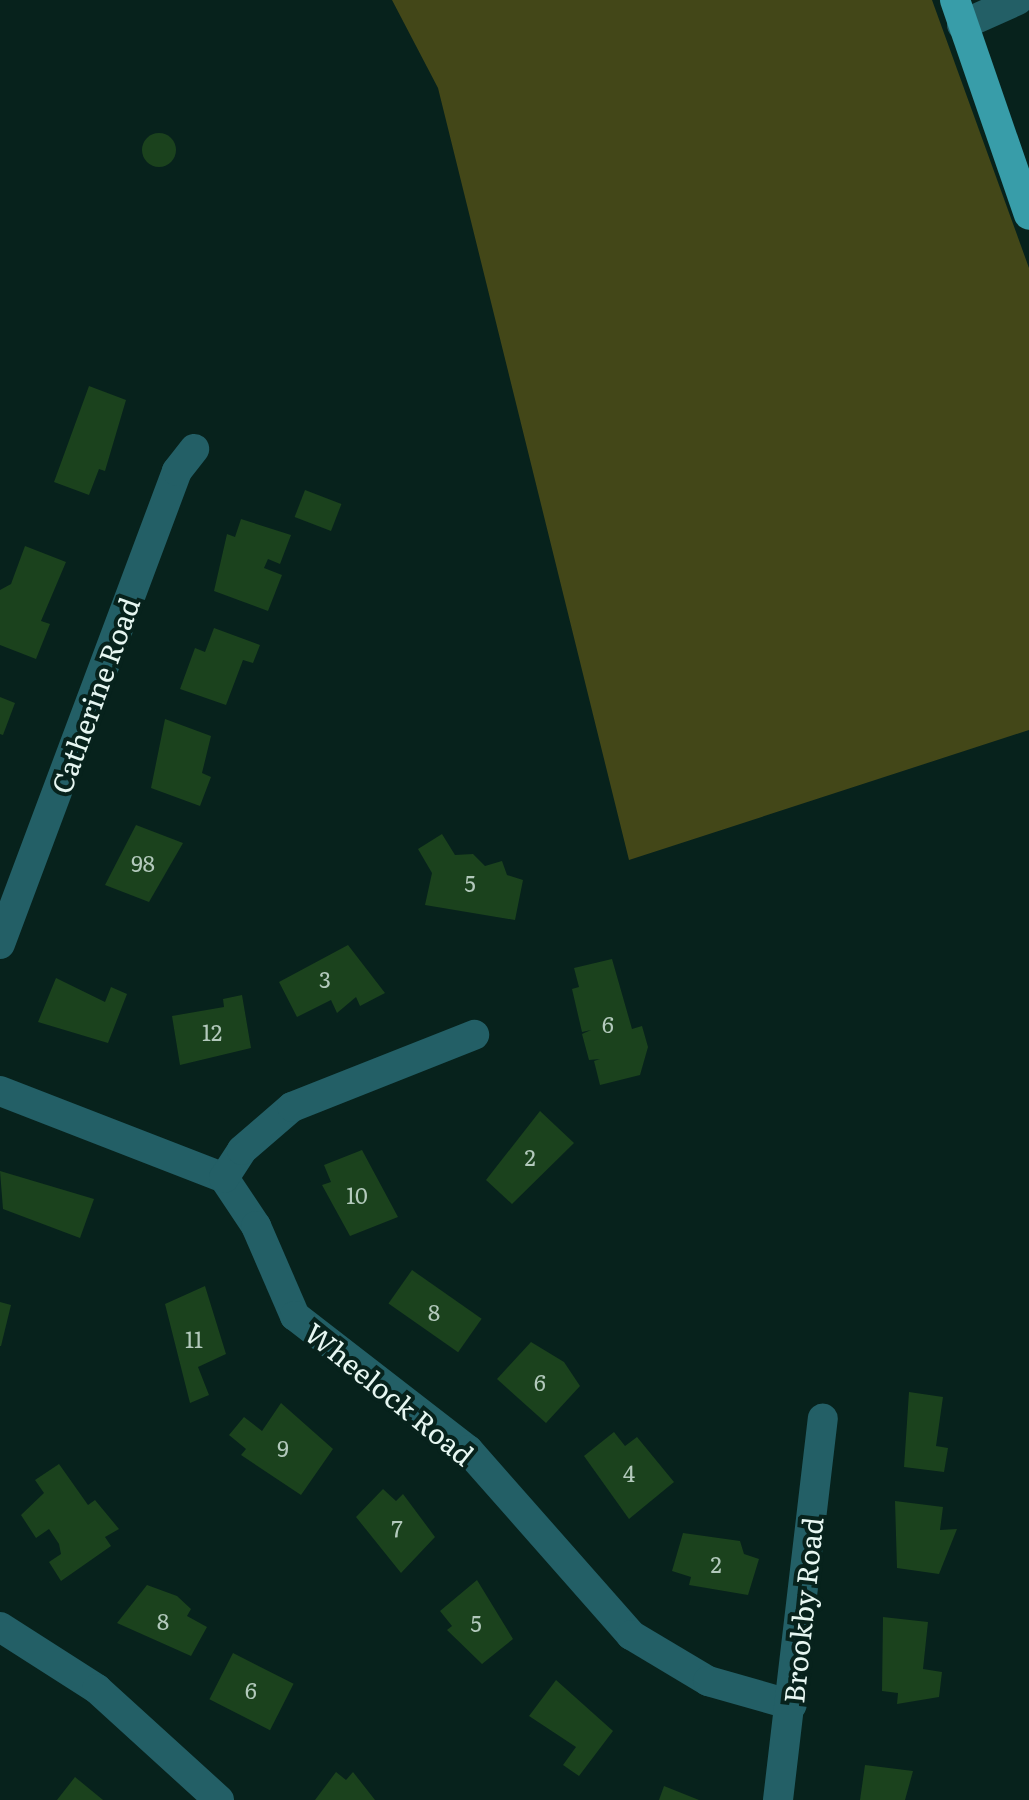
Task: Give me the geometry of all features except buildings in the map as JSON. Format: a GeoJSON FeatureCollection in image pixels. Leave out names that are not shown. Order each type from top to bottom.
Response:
{"type":"FeatureCollection","features":[{"type":"Feature","properties":{"kind":"main road"},"geometry":{"type":"LineString","coordinates":[[958,12],[1029,216]]}},
{"type":"Feature","properties":{"kind":"street"},"geometry":{"type":"LineString","coordinates":[[958,12],[1018,0]]}},
{"type":"Feature","properties":{"kind":"street","name":"Catherine Road"},"geometry":{"type":"LineString","coordinates":[[0,944],[177,471],[194,449]]}},
{"type":"Feature","properties":{"kind":"street"},"geometry":{"type":"LineString","coordinates":[[0,1091],[224,1178],[242,1150],[292,1107],[474,1035]]}},
{"type":"Feature","properties":{"kind":"street","name":"Wheelock Road"},"geometry":{"type":"LineString","coordinates":[[224,1178],[256,1226],[295,1316],[468,1450],[631,1635],[708,1681],[792,1705]]}},
{"type":"Feature","properties":{"kind":"street","name":"Brookby Road"},"geometry":{"type":"LineString","coordinates":[[778,1800],[823,1420]]}},
{"type":"Feature","properties":{"kind":"street"},"geometry":{"type":"LineString","coordinates":[[0,1626],[97,1689],[219,1800]]}},
{"type":"Feature","properties":{"kind":"green space"},"geometry":{"type":"Polygon","coordinates":[[[392,0],[932,0],[1029,268],[1029,730],[629,860],[438,88],[392,0]]]}}]}
